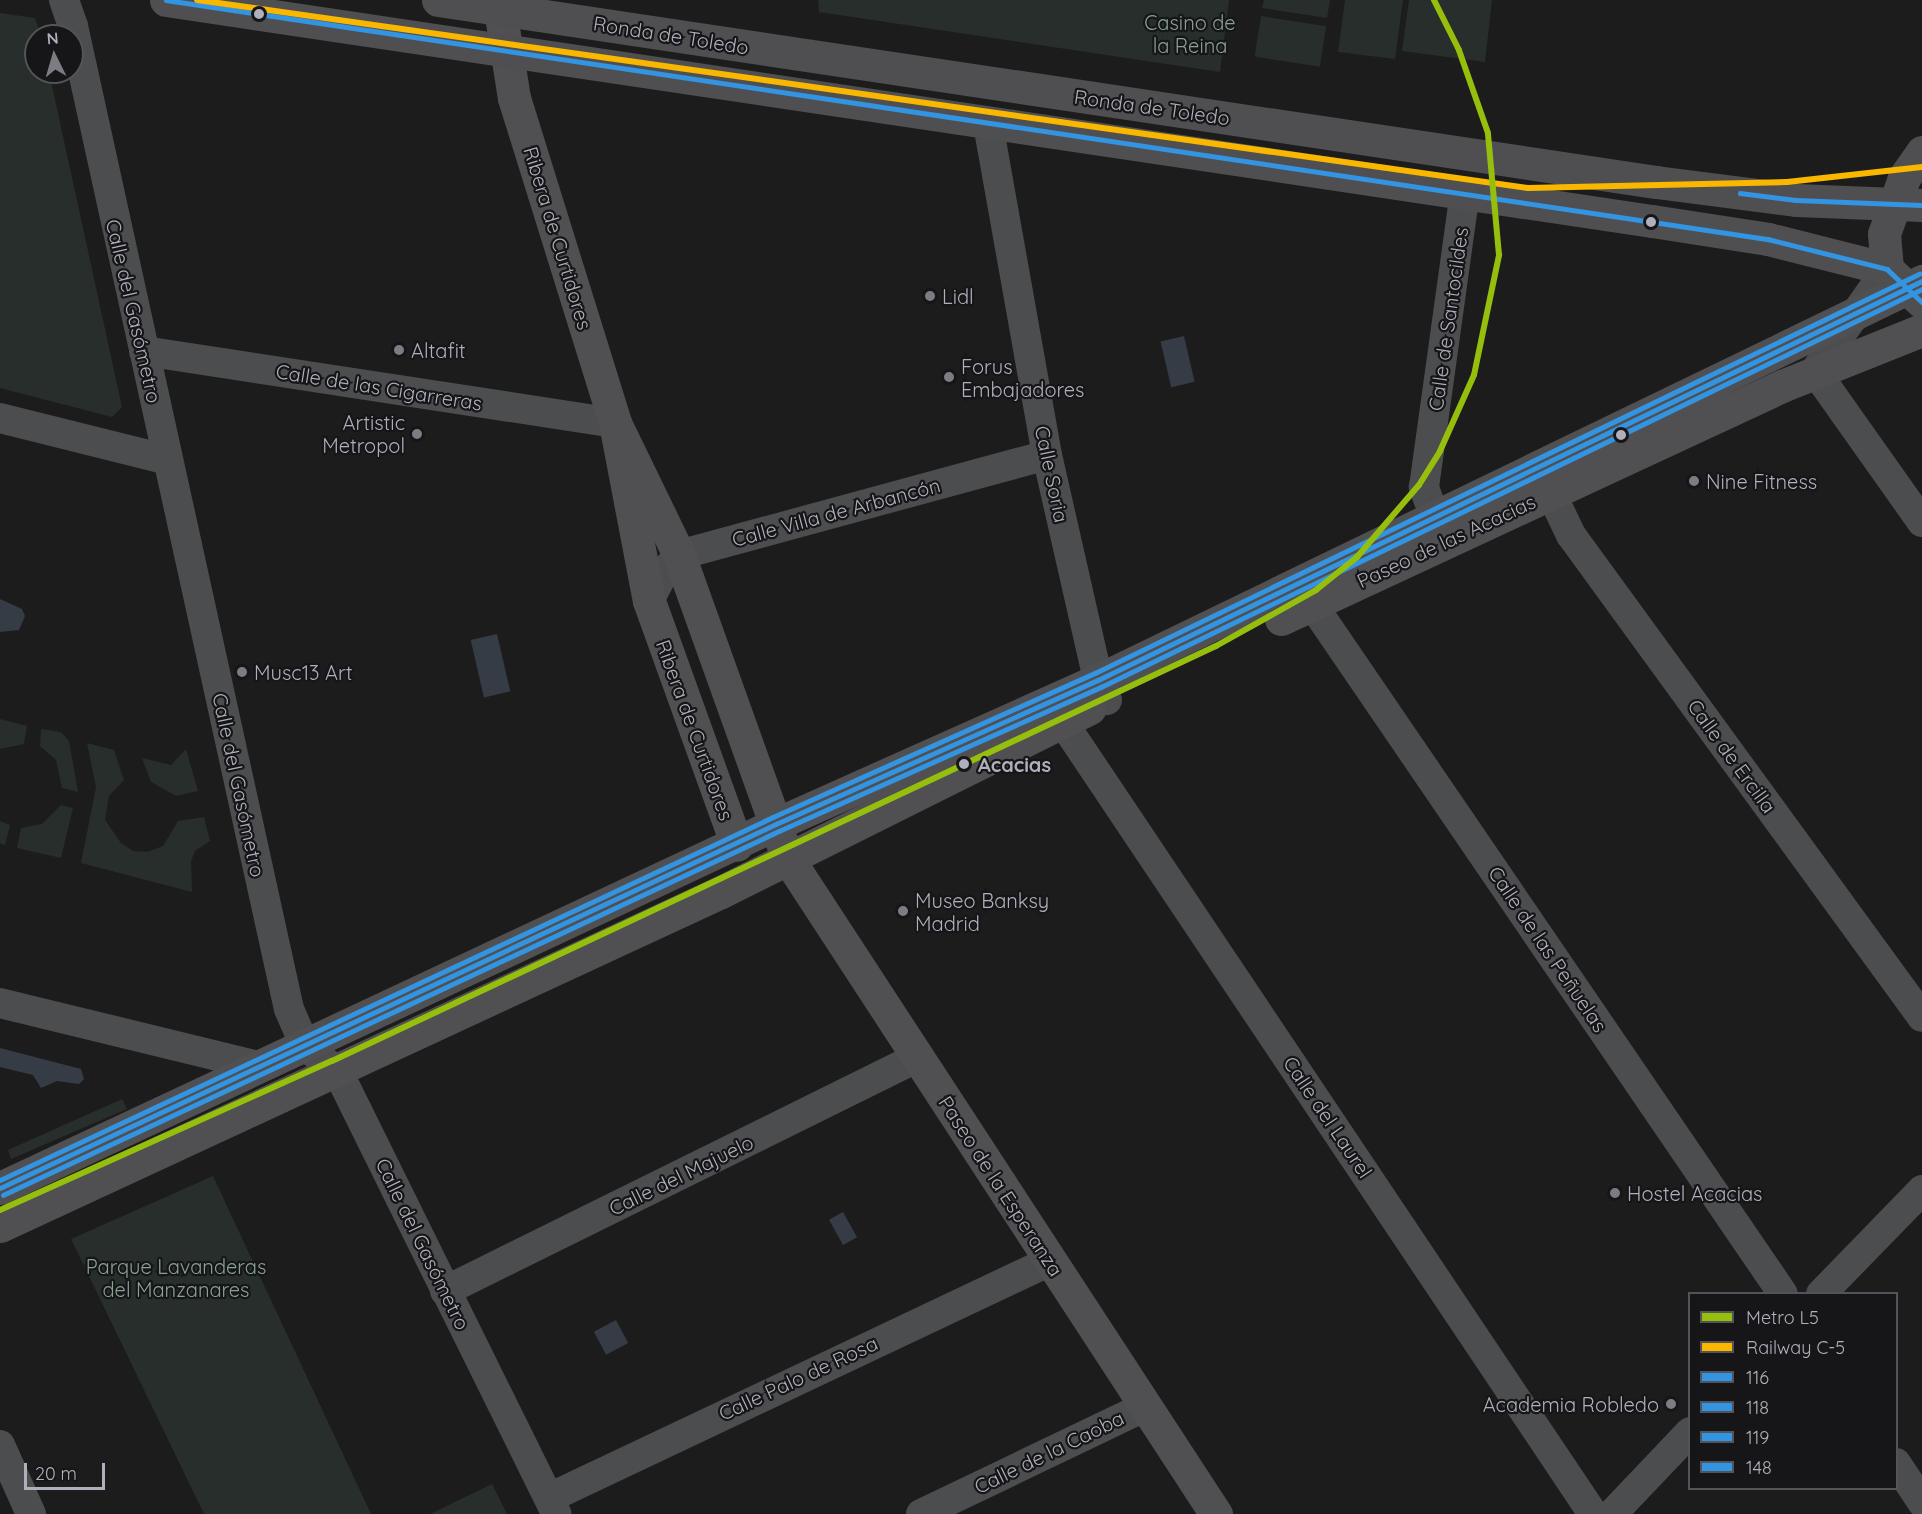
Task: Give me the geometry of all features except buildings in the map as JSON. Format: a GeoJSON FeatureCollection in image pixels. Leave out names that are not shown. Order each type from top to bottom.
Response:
{"type":"FeatureCollection","features":[{"type":"Feature","properties":{"kind":"main road","name":"Ronda de Toledo"},"geometry":{"type":"LineString","coordinates":[[166,0],[505,53],[1466,192],[1767,239],[1910,285]]}},
{"type":"Feature","properties":{"kind":"main road","name":"Ronda de Toledo"},"geometry":{"type":"LineString","coordinates":[[438,0],[499,5],[1656,182],[1778,198],[1894,204]]}},
{"type":"Feature","properties":{"kind":"main road","name":"Ribera de Curtidores"},"geometry":{"type":"LineString","coordinates":[[499,5],[514,98],[615,423],[649,601],[737,845],[787,857]]}},
{"type":"Feature","properties":{"kind":"main road"},"geometry":{"type":"LineString","coordinates":[[1910,285],[1884,234],[1894,204],[1922,152]]}},
{"type":"Feature","properties":{"kind":"main road","name":"Paseo de las Acacias"},"geometry":{"type":"LineString","coordinates":[[1308,594],[1434,515],[1851,317],[1910,285]]}},
{"type":"Feature","properties":{"kind":"main road","name":"Paseo de las Acacias"},"geometry":{"type":"LineString","coordinates":[[0,1188],[737,845],[776,824],[1102,690],[1308,594],[1550,491],[1815,371],[1922,330]]}},
{"type":"Feature","properties":{"kind":"main road","name":"Ribera de Curtidores"},"geometry":{"type":"LineString","coordinates":[[615,423],[679,555],[787,857]]}},
{"type":"Feature","properties":{"kind":"main road","name":"Paseo de las Acacias"},"geometry":{"type":"LineString","coordinates":[[0,1226],[338,1072],[787,857],[1062,721],[1102,690]]}},
{"type":"Feature","properties":{"kind":"main road","name":"Paseo de la Esperanza"},"geometry":{"type":"LineString","coordinates":[[787,857],[916,1058],[1216,1514]]}},
{"type":"Feature","properties":{"kind":"street","name":"Calle del Gasómetro"},"geometry":{"type":"LineString","coordinates":[[64,0],[73,26],[289,1009],[305,1046],[338,1072],[552,1506]]}},
{"type":"Feature","properties":{"kind":"street","name":"Calle Soria"},"geometry":{"type":"LineString","coordinates":[[988,124],[1047,455],[1102,690]]}},
{"type":"Feature","properties":{"kind":"street","name":"Calle de Santocildes"},"geometry":{"type":"LineString","coordinates":[[1434,515],[1424,487],[1466,192]]}},
{"type":"Feature","properties":{"kind":"street"},"geometry":{"type":"LineString","coordinates":[[1851,317],[1815,371],[1922,522]]}},
{"type":"Feature","properties":{"kind":"street","name":"Calle de las Cigarreras"},"geometry":{"type":"LineString","coordinates":[[144,351],[615,423]]}},
{"type":"Feature","properties":{"kind":"street"},"geometry":{"type":"LineString","coordinates":[[0,418],[168,460]]}},
{"type":"Feature","properties":{"kind":"street","name":"Calle Villa de Arbancón"},"geometry":{"type":"LineString","coordinates":[[679,555],[1047,455]]}},
{"type":"Feature","properties":{"kind":"street","name":"Calle de Ercilla"},"geometry":{"type":"LineString","coordinates":[[1550,491],[1571,535],[1922,1017]]}},
{"type":"Feature","properties":{"kind":"street"},"geometry":{"type":"LineString","coordinates":[[649,601],[663,573],[679,555]]}},
{"type":"Feature","properties":{"kind":"street","name":"Calle de las Peñuelas"},"geometry":{"type":"LineString","coordinates":[[1308,594],[1783,1292]]}},
{"type":"Feature","properties":{"kind":"street","name":"Calle del Laurel"},"geometry":{"type":"LineString","coordinates":[[1062,721],[1593,1514]]}},
{"type":"Feature","properties":{"kind":"street"},"geometry":{"type":"LineString","coordinates":[[0,1003],[259,1066]]}},
{"type":"Feature","properties":{"kind":"street","name":"Calle del Majuelo"},"geometry":{"type":"LineString","coordinates":[[445,1291],[916,1058]]}},
{"type":"Feature","properties":{"kind":"street"},"geometry":{"type":"LineString","coordinates":[[1822,1292],[1922,1190]]}},
{"type":"Feature","properties":{"kind":"street","name":"Calle Palo de Rosa"},"geometry":{"type":"LineString","coordinates":[[552,1506],[1050,1261]]}},
{"type":"Feature","properties":{"kind":"street","name":"Calle de la Caoba"},"geometry":{"type":"LineString","coordinates":[[921,1514],[1144,1407]]}},
{"type":"Feature","properties":{"kind":"street"},"geometry":{"type":"LineString","coordinates":[[1612,1514],[1688,1433]]}},
{"type":"Feature","properties":{"kind":"street"},"geometry":{"type":"LineString","coordinates":[[0,1445],[31,1514]]}},
{"type":"Feature","properties":{"kind":"street"},"geometry":{"type":"LineString","coordinates":[[1898,1467],[1922,1502]]}},
{"type":"Feature","properties":{"kind":"green space","name":"Casino de la Reina"},"geometry":{"type":"Polygon","coordinates":[[[818,0],[1229,0],[1220,72],[819,12],[818,0]]]}},
{"type":"Feature","properties":{"kind":"green space"},"geometry":{"type":"Polygon","coordinates":[[[1264,0],[1330,0],[1327,18],[1262,8],[1264,0]]]}},
{"type":"Feature","properties":{"kind":"green space"},"geometry":{"type":"Polygon","coordinates":[[[1345,0],[1403,0],[1395,59],[1338,52],[1345,0]]]}},
{"type":"Feature","properties":{"kind":"green space"},"geometry":{"type":"Polygon","coordinates":[[[1409,0],[1492,0],[1485,62],[1402,51],[1409,0]]]}},
{"type":"Feature","properties":{"kind":"green space"},"geometry":{"type":"Polygon","coordinates":[[[0,13],[35,18],[37,24],[24,24],[24,84],[52,84],[122,407],[112,417],[0,388],[0,13]]]}},
{"type":"Feature","properties":{"kind":"green space"},"geometry":{"type":"Polygon","coordinates":[[[1261,16],[1326,26],[1320,67],[1255,56],[1261,16]]]}},
{"type":"Feature","properties":{"kind":"green space"},"geometry":{"type":"Polygon","coordinates":[[[0,719],[27,726],[24,744],[0,749],[0,719]]]}},
{"type":"Feature","properties":{"kind":"green space"},"geometry":{"type":"Polygon","coordinates":[[[41,729],[61,732],[69,741],[78,792],[62,788],[56,760],[40,746],[41,729]]]}},
{"type":"Feature","properties":{"kind":"green space"},"geometry":{"type":"Polygon","coordinates":[[[87,743],[114,750],[124,780],[109,796],[105,820],[121,843],[133,851],[147,852],[163,846],[178,821],[204,817],[210,841],[195,851],[191,861],[192,892],[81,863],[96,787],[87,743]]]}},
{"type":"Feature","properties":{"kind":"green space"},"geometry":{"type":"Polygon","coordinates":[[[186,749],[198,791],[176,796],[151,782],[142,758],[171,765],[186,749]]]}},
{"type":"Feature","properties":{"kind":"green space"},"geometry":{"type":"Polygon","coordinates":[[[61,805],[73,808],[61,858],[17,848],[21,828],[42,824],[61,805]]]}},
{"type":"Feature","properties":{"kind":"green space"},"geometry":{"type":"Polygon","coordinates":[[[0,821],[10,825],[5,845],[0,843],[0,821]]]}},
{"type":"Feature","properties":{"kind":"green space"},"geometry":{"type":"Polygon","coordinates":[[[122,1099],[127,1109],[11,1159],[8,1150],[122,1099]]]}},
{"type":"Feature","properties":{"kind":"green space","name":"Parque Lavanderas del Manzanares"},"geometry":{"type":"Polygon","coordinates":[[[213,1176],[371,1514],[204,1514],[71,1239],[213,1176]]]}},
{"type":"Feature","properties":{"kind":"green space"},"geometry":{"type":"Polygon","coordinates":[[[492,1484],[507,1514],[430,1514],[492,1484]]]}},
{"type":"Feature","properties":{"kind":"shaded area"},"geometry":{"type":"Polygon","coordinates":[[[1184,336],[1195,382],[1171,387],[1161,341],[1184,336]]]}},
{"type":"Feature","properties":{"kind":"shaded area"},"geometry":{"type":"Polygon","coordinates":[[[0,599],[22,609],[25,616],[19,630],[0,632],[0,599]]]}},
{"type":"Feature","properties":{"kind":"shaded area"},"geometry":{"type":"Polygon","coordinates":[[[497,634],[510,691],[484,698],[471,640],[497,634]]]}},
{"type":"Feature","properties":{"kind":"shaded area"},"geometry":{"type":"Polygon","coordinates":[[[0,1048],[81,1069],[84,1079],[79,1084],[57,1081],[41,1088],[33,1075],[0,1067],[0,1048]]]}},
{"type":"Feature","properties":{"kind":"shaded area"},"geometry":{"type":"Polygon","coordinates":[[[843,1212],[857,1237],[843,1245],[829,1220],[843,1212]]]}},
{"type":"Feature","properties":{"kind":"shaded area"},"geometry":{"type":"Polygon","coordinates":[[[616,1320],[628,1343],[606,1355],[594,1332],[616,1320]]]}},
{"type":"Feature","properties":{"kind":"metro line","name":"L5"},"geometry":{"type":"LineString","coordinates":[[0,1210],[332,1061],[1216,646],[1316,590],[1357,557],[1419,485],[1440,451],[1474,375],[1499,255],[1488,133],[1459,50],[1434,0]]}},
{"type":"Feature","properties":{"kind":"rail line","name":"C-5"},"geometry":{"type":"LineString","coordinates":[[197,0],[1528,188],[1787,182],[1922,167]]}},
{"type":"Feature","properties":{"kind":"transit line","name":"148"},"geometry":{"type":"LineString","coordinates":[[166,0],[1768,239],[1887,269],[1922,302]]}},
{"type":"Feature","properties":{"kind":"transit line","name":"148"},"geometry":{"type":"LineString","coordinates":[[1740,193],[1796,200],[1922,205]]}},
{"type":"Feature","properties":{"kind":"transit line","name":"119"},"geometry":{"type":"LineString","coordinates":[[0,1180],[773,817],[1095,673],[1919,274]]}},
{"type":"Feature","properties":{"kind":"transit line","name":"116"},"geometry":{"type":"LineString","coordinates":[[0,1188],[776,824],[1098,680],[1922,281]]}},
{"type":"Feature","properties":{"kind":"transit line","name":"118"},"geometry":{"type":"LineString","coordinates":[[3,1195],[779,831],[1101,687],[1922,289]]}},
{"type":"Feature","properties":{"kind":"place","name":"Lidl"},"geometry":{"type":"Point","coordinates":[930,296]}},
{"type":"Feature","properties":{"kind":"place","name":"Altafit"},"geometry":{"type":"Point","coordinates":[399,350]}},
{"type":"Feature","properties":{"kind":"place","name":"Forus Embajadores"},"geometry":{"type":"Point","coordinates":[949,377]}},
{"type":"Feature","properties":{"kind":"place","name":"Artistic Metropol"},"geometry":{"type":"Point","coordinates":[417,434]}},
{"type":"Feature","properties":{"kind":"place","name":"Nine Fitness"},"geometry":{"type":"Point","coordinates":[1694,481]}},
{"type":"Feature","properties":{"kind":"place","name":"Musc13 Art"},"geometry":{"type":"Point","coordinates":[242,672]}},
{"type":"Feature","properties":{"kind":"place","name":"Acacias"},"geometry":{"type":"Point","coordinates":[964,764]}},
{"type":"Feature","properties":{"kind":"place","name":"Museo Banksy Madrid"},"geometry":{"type":"Point","coordinates":[903,911]}},
{"type":"Feature","properties":{"kind":"place","name":"Hostel Acacias"},"geometry":{"type":"Point","coordinates":[1615,1193]}},
{"type":"Feature","properties":{"kind":"place","name":"Academia Robledo"},"geometry":{"type":"Point","coordinates":[1671,1404]}}]}
